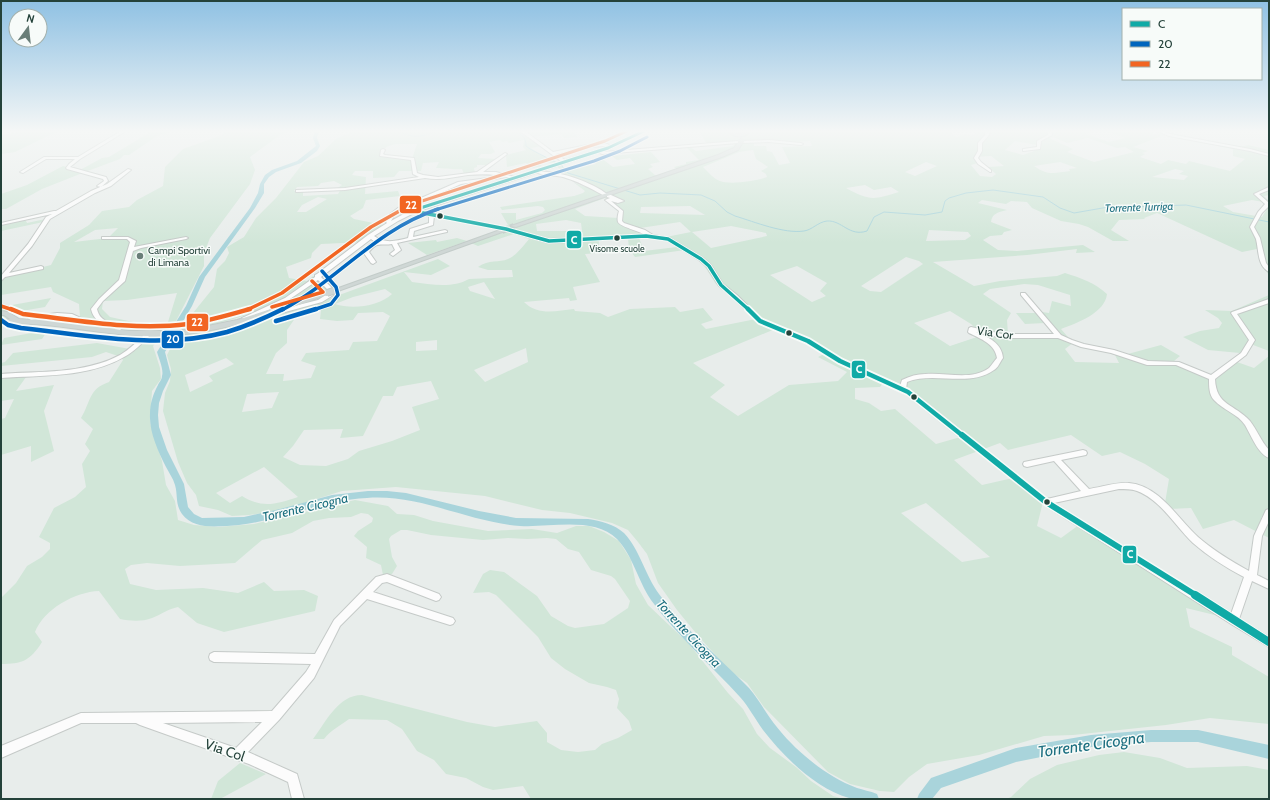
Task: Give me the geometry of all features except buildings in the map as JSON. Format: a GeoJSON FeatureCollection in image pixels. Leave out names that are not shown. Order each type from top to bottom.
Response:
{"type":"FeatureCollection","features":[{"type":"Feature","properties":{"kind":"main road"},"geometry":{"type":"LineString","coordinates":[[514,226],[684,168]]}},
{"type":"Feature","properties":{"kind":"main road"},"geometry":{"type":"LineString","coordinates":[[22,321],[4,313],[1,322],[40,322],[148,334],[188,331],[230,324],[250,319],[336,290],[502,231]]}},
{"type":"Feature","properties":{"kind":"street"},"geometry":{"type":"LineString","coordinates":[[22,172],[28,168]]}},
{"type":"Feature","properties":{"kind":"street"},"geometry":{"type":"LineString","coordinates":[[69,168],[106,179],[93,192]]}},
{"type":"Feature","properties":{"kind":"street"},"geometry":{"type":"LineString","coordinates":[[414,168],[415,174],[425,177]]}},
{"type":"Feature","properties":{"kind":"street"},"geometry":{"type":"LineString","coordinates":[[478,173],[485,168]]}},
{"type":"Feature","properties":{"kind":"street"},"geometry":{"type":"LineString","coordinates":[[390,223],[389,219],[392,215],[407,206],[464,182],[513,177],[543,168]]}},
{"type":"Feature","properties":{"kind":"street"},"geometry":{"type":"LineString","coordinates":[[986,168],[990,171]]}},
{"type":"Feature","properties":{"kind":"street"},"geometry":{"type":"LineString","coordinates":[[2,278],[8,269],[30,245],[48,218],[58,211],[109,184],[129,170]]}},
{"type":"Feature","properties":{"kind":"street"},"geometry":{"type":"LineString","coordinates":[[527,174],[553,172],[581,181],[608,194],[622,201],[619,202],[611,199],[607,200],[620,211],[620,221],[622,224],[643,231],[651,236]]}},
{"type":"Feature","properties":{"kind":"street"},"geometry":{"type":"LineString","coordinates":[[298,191],[345,189],[425,177],[478,173],[500,174],[513,177]]}},
{"type":"Feature","properties":{"kind":"street"},"geometry":{"type":"LineString","coordinates":[[458,175],[464,182]]}},
{"type":"Feature","properties":{"kind":"street"},"geometry":{"type":"LineString","coordinates":[[230,324],[280,303],[370,236],[414,210],[513,177]]}},
{"type":"Feature","properties":{"kind":"street"},"geometry":{"type":"LineString","coordinates":[[1269,188],[1256,194],[1268,204],[1260,212],[1252,227],[1263,246],[1262,259],[1269,270]]}},
{"type":"Feature","properties":{"kind":"street"},"geometry":{"type":"LineString","coordinates":[[407,206],[414,210],[506,229],[549,241],[651,236],[668,239],[704,261],[722,285],[760,321],[808,341],[840,361],[903,389],[1046,502],[1269,642]]}},
{"type":"Feature","properties":{"kind":"street"},"geometry":{"type":"LineString","coordinates":[[1,224],[58,211]]}},
{"type":"Feature","properties":{"kind":"street"},"geometry":{"type":"LineString","coordinates":[[410,238],[412,230],[431,224],[432,214]]}},
{"type":"Feature","properties":{"kind":"street"},"geometry":{"type":"LineString","coordinates":[[373,262],[366,252],[371,246],[379,242],[394,242],[445,231]]}},
{"type":"Feature","properties":{"kind":"street"},"geometry":{"type":"LineString","coordinates":[[370,236],[379,242]]}},
{"type":"Feature","properties":{"kind":"street"},"geometry":{"type":"LineString","coordinates":[[104,238],[128,238],[133,241],[122,281],[101,300],[94,309],[95,315],[101,321],[120,327],[116,331]]}},
{"type":"Feature","properties":{"kind":"street"},"geometry":{"type":"LineString","coordinates":[[131,250],[186,238]]}},
{"type":"Feature","properties":{"kind":"street"},"geometry":{"type":"LineString","coordinates":[[394,242],[398,250],[394,254]]}},
{"type":"Feature","properties":{"kind":"street"},"geometry":{"type":"LineString","coordinates":[[2,278],[41,268]]}},
{"type":"Feature","properties":{"kind":"street"},"geometry":{"type":"LineString","coordinates":[[230,324],[259,318],[329,297],[332,294],[331,290],[317,276]]}},
{"type":"Feature","properties":{"kind":"street"},"geometry":{"type":"LineString","coordinates":[[1024,294],[1058,336],[1083,346],[1112,351],[1151,364],[1177,362],[1212,378]]}},
{"type":"Feature","properties":{"kind":"street"},"geometry":{"type":"LineString","coordinates":[[1212,378],[1244,354],[1252,340],[1234,313],[1269,301]]}},
{"type":"Feature","properties":{"kind":"street"},"geometry":{"type":"LineString","coordinates":[[31,318],[50,314],[70,316],[82,320]]}},
{"type":"Feature","properties":{"kind":"street"},"geometry":{"type":"LineString","coordinates":[[40,322],[50,314]]}},
{"type":"Feature","properties":{"kind":"street","name":"Via Cor"},"geometry":{"type":"LineString","coordinates":[[903,389],[904,381],[910,379],[930,376],[970,377],[980,375],[995,367],[1000,358],[998,349],[987,340],[971,332],[971,329],[1002,336],[1058,336]]}},
{"type":"Feature","properties":{"kind":"street"},"geometry":{"type":"LineString","coordinates":[[1,376],[78,370],[95,367],[122,356],[148,334]]}},
{"type":"Feature","properties":{"kind":"street"},"geometry":{"type":"LineString","coordinates":[[1212,378],[1212,387],[1216,398],[1248,422],[1261,446],[1269,455]]}},
{"type":"Feature","properties":{"kind":"street"},"geometry":{"type":"LineString","coordinates":[[1027,464],[1082,453]]}},
{"type":"Feature","properties":{"kind":"street"},"geometry":{"type":"LineString","coordinates":[[1055,458],[1087,492]]}},
{"type":"Feature","properties":{"kind":"street"},"geometry":{"type":"LineString","coordinates":[[1046,502],[1087,492],[1122,486],[1134,488],[1151,495],[1163,503],[1187,531],[1210,552],[1239,572],[1269,585]]}},
{"type":"Feature","properties":{"kind":"street"},"geometry":{"type":"LineString","coordinates":[[1234,621],[1249,576],[1254,573],[1258,536],[1269,512]]}},
{"type":"Feature","properties":{"kind":"street"},"geometry":{"type":"LineString","coordinates":[[238,754],[275,716],[310,675],[337,623],[379,580],[386,578],[436,597]]}},
{"type":"Feature","properties":{"kind":"street"},"geometry":{"type":"LineString","coordinates":[[365,594],[450,621]]}},
{"type":"Feature","properties":{"kind":"street"},"geometry":{"type":"LineString","coordinates":[[214,657],[318,659]]}},
{"type":"Feature","properties":{"kind":"street"},"geometry":{"type":"LineString","coordinates":[[1,752],[81,718],[275,716]]}},
{"type":"Feature","properties":{"kind":"street","name":"Via Col"},"geometry":{"type":"LineString","coordinates":[[134,718],[238,754],[281,771],[293,778],[298,799]]}},
{"type":"Feature","properties":{"kind":"green space"},"geometry":{"type":"Polygon","coordinates":[[[59,168],[80,170],[83,168],[95,168],[42,189],[6,209],[1,209],[1,194],[27,185],[59,168]]]}},
{"type":"Feature","properties":{"kind":"green space"},"geometry":{"type":"Polygon","coordinates":[[[165,168],[254,168],[255,170],[250,184],[210,238],[204,253],[204,266],[175,323],[153,346],[160,368],[161,379],[152,391],[150,423],[162,461],[166,485],[175,501],[178,520],[194,525],[218,527],[254,524],[355,500],[388,506],[397,514],[414,515],[433,521],[488,531],[532,529],[557,533],[576,526],[589,526],[604,532],[619,541],[631,560],[636,584],[648,605],[689,644],[728,693],[743,709],[757,734],[770,748],[796,767],[811,781],[833,796],[844,799],[531,799],[523,786],[493,790],[483,787],[466,778],[446,774],[434,760],[417,751],[402,729],[387,720],[349,719],[324,739],[313,739],[339,704],[346,699],[362,695],[467,722],[495,727],[537,721],[547,733],[547,742],[561,750],[578,752],[595,750],[602,744],[618,738],[632,730],[629,721],[617,708],[619,699],[616,690],[589,683],[565,669],[551,658],[538,637],[496,595],[489,592],[473,593],[483,574],[490,570],[504,572],[537,596],[551,616],[568,626],[575,628],[604,624],[628,608],[630,601],[615,579],[611,576],[591,570],[579,552],[568,549],[556,539],[508,538],[483,540],[431,535],[401,530],[389,539],[392,557],[397,566],[392,574],[385,576],[383,575],[381,565],[366,558],[367,547],[354,536],[358,531],[372,522],[373,518],[368,514],[361,513],[351,517],[329,518],[313,521],[292,533],[262,540],[235,563],[180,566],[147,563],[131,565],[125,569],[130,584],[156,590],[203,588],[238,593],[264,582],[274,591],[304,590],[318,596],[315,611],[224,632],[197,623],[178,607],[152,618],[140,621],[120,619],[99,591],[90,592],[61,603],[45,616],[35,632],[42,642],[29,657],[20,662],[1,664],[1,598],[16,583],[27,566],[42,557],[50,549],[50,543],[39,537],[54,508],[75,497],[86,487],[82,464],[90,451],[85,444],[93,429],[81,418],[94,392],[97,388],[109,382],[123,360],[121,357],[106,352],[92,357],[1,366],[1,363],[5,362],[13,353],[97,343],[130,349],[150,333],[24,319],[50,315],[80,317],[79,304],[53,292],[51,287],[1,295],[1,279],[3,277],[51,265],[60,248],[60,243],[89,225],[102,211],[129,207],[137,200],[163,186],[165,168]],[[118,228],[95,230],[74,242],[108,238],[118,228]],[[177,293],[127,300],[103,301],[102,309],[110,317],[147,325],[152,330],[163,331],[168,322],[177,293]]]}},
{"type":"Feature","properties":{"kind":"green space"},"geometry":{"type":"Polygon","coordinates":[[[299,168],[422,168],[421,171],[399,171],[394,177],[373,178],[373,171],[355,171],[352,175],[366,177],[365,194],[398,191],[400,196],[366,200],[363,208],[350,216],[354,219],[388,226],[365,242],[321,244],[312,253],[311,258],[286,267],[289,278],[307,281],[313,276],[316,277],[328,291],[271,310],[270,306],[226,321],[180,329],[214,287],[217,269],[225,261],[229,253],[227,247],[244,237],[256,218],[276,198],[299,168]],[[334,181],[321,183],[318,186],[297,187],[294,191],[303,192],[303,196],[338,194],[341,189],[336,189],[342,185],[334,181]],[[318,197],[302,205],[297,212],[306,212],[327,199],[318,197]]]}},
{"type":"Feature","properties":{"kind":"green space"},"geometry":{"type":"Polygon","coordinates":[[[443,168],[474,168],[475,173],[464,174],[462,169],[443,168]]]}},
{"type":"Feature","properties":{"kind":"green space"},"geometry":{"type":"Polygon","coordinates":[[[559,168],[563,168],[563,171],[576,168],[650,168],[648,169],[656,176],[677,169],[676,168],[704,168],[713,177],[720,181],[736,183],[767,177],[766,174],[761,171],[766,168],[913,168],[905,172],[915,176],[932,168],[974,168],[980,176],[992,177],[996,174],[990,168],[1038,168],[1047,173],[1055,173],[1070,171],[1069,169],[1074,168],[1219,168],[1230,171],[1233,168],[1269,168],[1269,195],[1264,196],[1269,203],[1252,200],[1223,206],[1233,212],[1262,217],[1269,206],[1269,275],[1261,265],[1257,249],[1242,252],[1157,213],[1144,218],[1145,219],[1119,220],[1111,230],[1129,241],[1113,241],[1088,227],[1061,221],[1032,208],[1027,202],[1011,201],[1006,204],[982,200],[978,203],[1007,210],[994,215],[991,222],[1012,230],[1004,232],[1002,235],[990,236],[983,240],[998,250],[1017,251],[1083,245],[1095,252],[1076,253],[1077,249],[1027,255],[933,262],[974,286],[1000,281],[1057,276],[1065,273],[1088,281],[1098,287],[1107,294],[1101,307],[1096,312],[1082,320],[1061,329],[1073,343],[1065,349],[1075,362],[1119,363],[1113,351],[1124,355],[1161,345],[1180,356],[1174,361],[1216,379],[1237,362],[1254,368],[1269,356],[1269,507],[1261,518],[1269,522],[1269,538],[1234,520],[1203,529],[1191,508],[1169,509],[1165,503],[1169,479],[1145,464],[1120,452],[1102,456],[1071,435],[1008,450],[1000,443],[954,460],[982,485],[1013,478],[1043,502],[1037,526],[1061,538],[1083,522],[1227,618],[1186,608],[1190,627],[1232,647],[1232,655],[1269,677],[1269,724],[1210,718],[1166,725],[1073,735],[1044,736],[979,755],[927,764],[909,777],[894,792],[880,791],[850,784],[828,772],[764,707],[747,683],[730,671],[700,638],[677,610],[658,583],[647,554],[638,542],[628,530],[612,523],[570,513],[542,510],[485,496],[396,487],[342,491],[272,512],[249,515],[232,516],[218,510],[199,506],[196,495],[187,483],[178,462],[163,411],[165,393],[170,381],[171,369],[167,355],[177,335],[192,334],[229,327],[320,302],[438,259],[450,266],[431,275],[404,272],[412,282],[434,285],[455,284],[469,279],[513,277],[512,270],[488,270],[478,267],[486,263],[511,258],[529,239],[514,234],[478,246],[471,243],[504,232],[499,229],[508,225],[501,213],[516,213],[516,220],[542,213],[545,210],[543,207],[538,206],[502,210],[500,207],[574,196],[585,191],[573,182],[585,187],[588,185],[564,177],[566,175],[559,168]],[[1175,169],[1152,177],[1184,180],[1188,176],[1179,174],[1184,171],[1175,169]],[[865,185],[846,188],[861,195],[877,198],[899,192],[891,187],[874,190],[865,185]],[[605,198],[575,209],[585,216],[619,218],[619,212],[605,198]],[[690,206],[641,207],[640,213],[705,215],[690,206]],[[566,220],[536,224],[537,231],[582,231],[581,223],[566,220]],[[680,222],[640,228],[653,235],[639,238],[644,251],[677,247],[666,239],[666,237],[691,232],[680,222]],[[731,226],[692,232],[711,248],[767,236],[766,233],[731,226]],[[929,230],[926,241],[965,240],[971,236],[968,232],[929,230]],[[628,238],[599,240],[598,253],[585,254],[600,282],[573,287],[577,300],[570,301],[569,298],[524,302],[541,311],[548,312],[574,309],[575,311],[600,313],[608,317],[630,309],[675,307],[680,312],[703,308],[713,320],[701,324],[706,329],[756,319],[726,291],[716,284],[700,259],[685,250],[635,257],[629,249],[628,238]],[[906,257],[861,286],[870,291],[881,292],[923,264],[919,261],[906,257]],[[797,266],[770,275],[812,302],[826,296],[820,291],[827,283],[797,266]],[[484,282],[468,287],[470,291],[495,299],[484,282]],[[1024,284],[990,289],[983,294],[1011,313],[1007,320],[1008,334],[1055,334],[1045,323],[1025,324],[1016,313],[1036,313],[1035,311],[1049,313],[1052,301],[1071,306],[1070,295],[1038,285],[1024,284]],[[385,289],[353,297],[335,304],[342,306],[365,306],[387,298],[392,294],[385,289]],[[321,310],[300,311],[287,330],[287,343],[276,353],[266,374],[284,374],[283,381],[311,378],[316,366],[301,361],[306,353],[349,350],[353,342],[377,341],[390,316],[383,312],[358,313],[353,320],[337,321],[320,319],[321,310]],[[950,311],[914,323],[950,346],[980,336],[972,333],[976,329],[971,324],[950,311]],[[775,329],[693,363],[725,385],[710,397],[738,416],[789,385],[838,381],[847,372],[818,357],[824,354],[814,345],[775,329]],[[437,340],[416,342],[416,351],[437,350],[437,340]],[[526,348],[474,370],[485,382],[528,362],[526,348]],[[226,358],[185,375],[190,392],[213,381],[209,376],[234,364],[226,358]],[[431,381],[397,387],[393,396],[383,396],[363,436],[340,438],[343,429],[304,430],[283,457],[300,465],[326,466],[348,459],[359,451],[392,441],[420,430],[412,407],[439,399],[431,381]],[[884,382],[880,387],[855,388],[855,399],[869,403],[881,411],[895,409],[936,444],[964,436],[907,391],[884,382]],[[279,392],[247,394],[242,412],[272,408],[279,392]],[[264,467],[216,493],[230,503],[242,496],[257,503],[270,504],[283,502],[298,497],[264,467]],[[926,503],[901,513],[962,562],[990,557],[926,503]]]}},
{"type":"Feature","properties":{"kind":"green space"},"geometry":{"type":"Polygon","coordinates":[[[50,218],[48,221],[1,231],[1,224],[25,219],[27,223],[50,218]]]}},
{"type":"Feature","properties":{"kind":"green space"},"geometry":{"type":"Polygon","coordinates":[[[457,238],[467,241],[427,255],[408,243],[436,240],[437,242],[457,238]]]}},
{"type":"Feature","properties":{"kind":"green space"},"geometry":{"type":"Polygon","coordinates":[[[1269,295],[1269,351],[1248,343],[1240,353],[1208,350],[1183,337],[1200,331],[1219,328],[1222,323],[1218,318],[1205,310],[1232,311],[1269,295]]]}},
{"type":"Feature","properties":{"kind":"green space"},"geometry":{"type":"Polygon","coordinates":[[[51,298],[45,307],[10,313],[7,320],[1,320],[1,307],[51,298]]]}},
{"type":"Feature","properties":{"kind":"green space"},"geometry":{"type":"Polygon","coordinates":[[[48,330],[42,339],[1,345],[4,338],[48,330]]]}},
{"type":"Feature","properties":{"kind":"green space"},"geometry":{"type":"Polygon","coordinates":[[[29,373],[16,391],[54,385],[44,411],[54,451],[31,462],[31,446],[1,455],[1,419],[5,418],[14,399],[1,401],[1,375],[29,373]]]}},
{"type":"Feature","properties":{"kind":"green space"},"geometry":{"type":"Polygon","coordinates":[[[1124,752],[1160,758],[1187,768],[1247,766],[1269,770],[1269,799],[1006,799],[1011,797],[1030,779],[1057,765],[1099,755],[1124,752]]]}},
{"type":"Feature","properties":{"kind":"green space"},"geometry":{"type":"Polygon","coordinates":[[[240,763],[266,774],[220,799],[211,799],[218,781],[240,763]]]}},
{"type":"Feature","properties":{"kind":"waterway","name":"Torrente Cicogna"},"geometry":{"type":"LineString","coordinates":[[281,168],[267,176],[262,184],[261,193],[252,208],[202,277],[189,306],[161,352],[167,375],[157,397],[154,409],[154,421],[160,444],[179,484],[184,510],[193,518],[202,522],[226,522],[262,517],[332,499],[368,494],[387,494],[406,496],[479,515],[516,522],[588,522],[610,528],[627,544],[648,587],[675,622],[745,693],[767,724],[788,749],[813,771],[827,780],[856,795],[872,799]]}},
{"type":"Feature","properties":{"kind":"waterway","name":"Torrente Turriga"},"geometry":{"type":"LineString","coordinates":[[564,168],[568,173],[640,195],[660,193],[701,195],[715,201],[727,212],[735,216],[788,231],[804,231],[827,221],[832,221],[855,232],[867,231],[874,217],[884,212],[925,215],[942,212],[945,201],[949,198],[966,193],[993,190],[1043,197],[1060,208],[1074,213],[1114,206],[1132,207],[1186,205],[1269,222]]}},
{"type":"Feature","properties":{"kind":"waterway","name":"Torrente Cicogna"},"geometry":{"type":"LineString","coordinates":[[924,799],[936,783],[957,775],[1016,755],[1091,741],[1151,736],[1198,736],[1269,752]]}},
{"type":"Feature","properties":{"kind":"tunnel"},"geometry":{"type":"LineString","coordinates":[[502,231],[514,226]]}},
{"type":"Feature","properties":{"kind":"transit line","name":"22"},"geometry":{"type":"LineString","coordinates":[[1,306],[23,314],[91,322],[155,326],[186,324],[218,319],[250,309],[282,293],[371,227],[410,205],[522,168]]}},
{"type":"Feature","properties":{"kind":"transit line","name":"C"},"geometry":{"type":"LineString","coordinates":[[414,210],[544,168]]}},
{"type":"Feature","properties":{"kind":"transit line","name":"20"},"geometry":{"type":"LineString","coordinates":[[1,320],[8,325],[21,328],[125,339],[160,340],[193,338],[227,332],[260,321],[292,304],[381,237],[414,218],[438,209],[572,168]]}},
{"type":"Feature","properties":{"kind":"transit line","name":"C"},"geometry":{"type":"LineString","coordinates":[[413,211],[506,229],[549,241],[646,236],[668,239],[701,259],[709,266],[721,285],[735,296],[760,321],[808,341],[840,361],[908,392],[1046,502],[1269,642]]}},
{"type":"Feature","properties":{"kind":"transit line","name":"20"},"geometry":{"type":"LineString","coordinates":[[276,321],[331,304],[336,300],[338,291],[330,278],[322,271]]}},
{"type":"Feature","properties":{"kind":"transit line","name":"22"},"geometry":{"type":"LineString","coordinates":[[272,307],[323,292],[312,281]]}},
{"type":"Feature","properties":{"kind":"place","name":"Visome scuole"},"geometry":{"type":"Point","coordinates":[617,238]}},
{"type":"Feature","properties":{"kind":"place","name":"Campi Sportivi di Limana"},"geometry":{"type":"Point","coordinates":[140,256]}}]}
